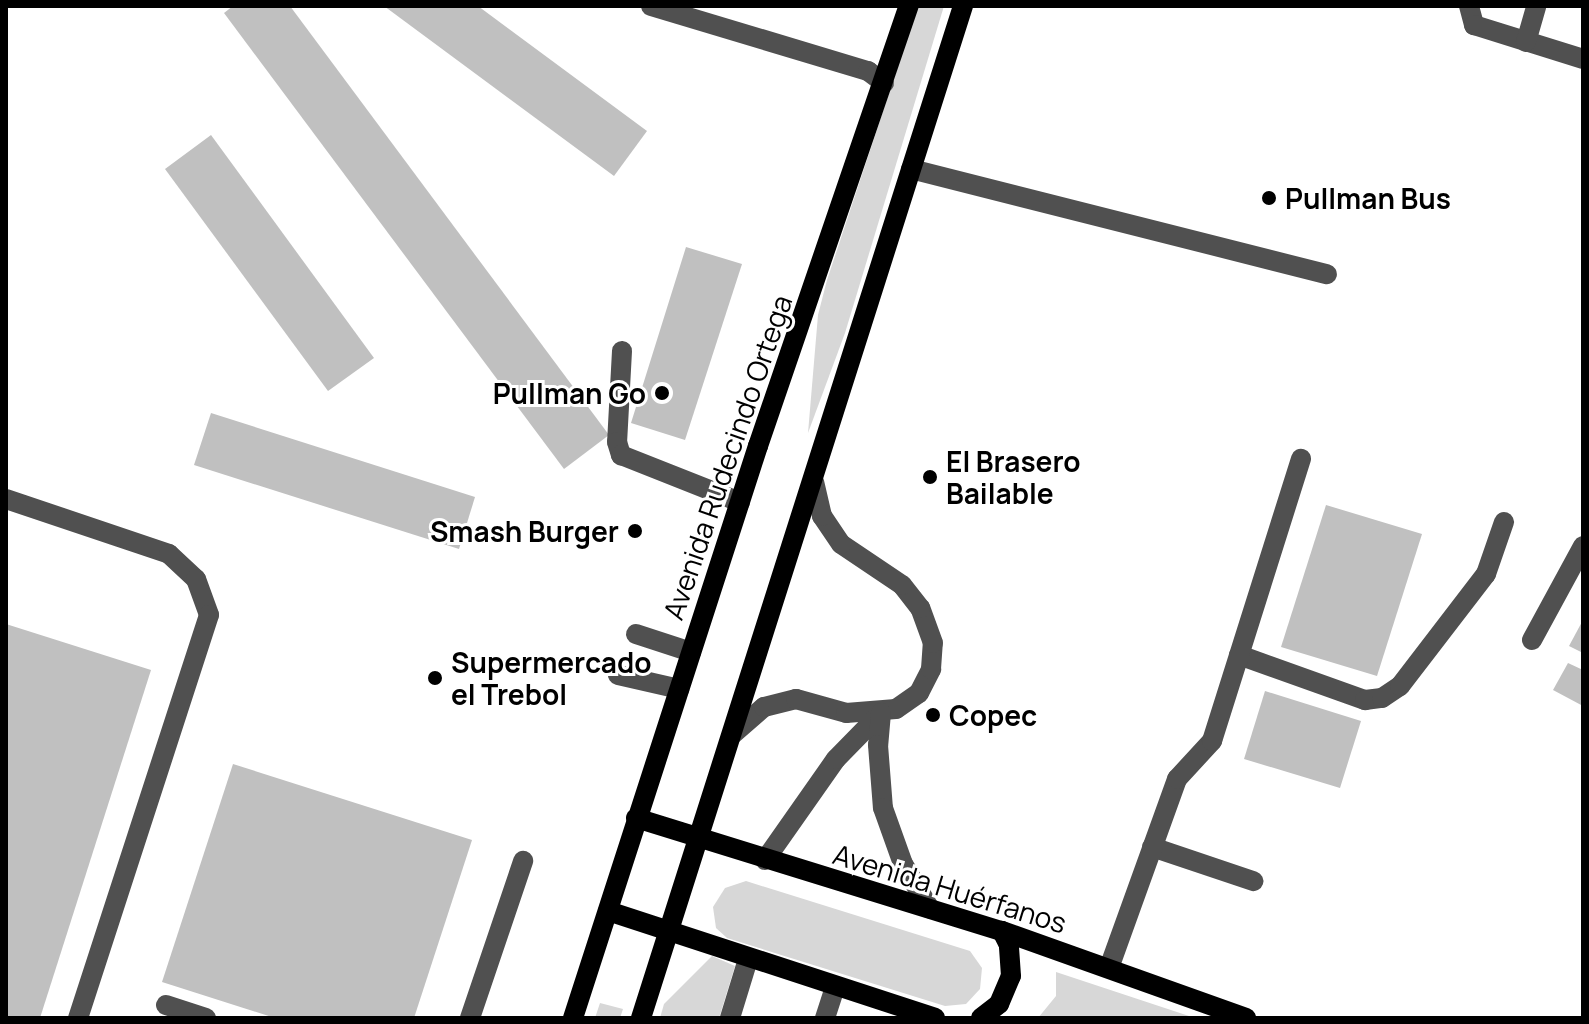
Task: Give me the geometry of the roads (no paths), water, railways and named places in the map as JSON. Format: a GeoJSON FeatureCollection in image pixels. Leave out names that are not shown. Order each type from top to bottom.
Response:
{"type":"FeatureCollection","features":[{"type":"Feature","properties":{"kind":"main road","name":"Avenida Rudecindo Ortega"},"geometry":{"type":"LineString","coordinates":[[573,1018],[740,502],[909,6]]}},
{"type":"Feature","properties":{"kind":"main road"},"geometry":{"type":"LineString","coordinates":[[641,1018],[963,6]]}},
{"type":"Feature","properties":{"kind":"main road","name":"Avenida Huérfanos"},"geometry":{"type":"LineString","coordinates":[[636,818],[698,840],[1002,931],[1246,1018]]}},
{"type":"Feature","properties":{"kind":"main road"},"geometry":{"type":"LineString","coordinates":[[608,911],[935,1018]]}},
{"type":"Feature","properties":{"kind":"main road"},"geometry":{"type":"LineString","coordinates":[[981,1018],[999,1004],[1011,976],[1009,945],[1002,931]]}},
{"type":"Feature","properties":{"kind":"street"},"geometry":{"type":"LineString","coordinates":[[651,6],[868,71],[884,83]]}},
{"type":"Feature","properties":{"kind":"street"},"geometry":{"type":"LineString","coordinates":[[1469,6],[1474,25],[1583,59]]}},
{"type":"Feature","properties":{"kind":"street"},"geometry":{"type":"LineString","coordinates":[[1526,42],[1536,6]]}},
{"type":"Feature","properties":{"kind":"street"},"geometry":{"type":"LineString","coordinates":[[911,169],[1327,274]]}},
{"type":"Feature","properties":{"kind":"street"},"geometry":{"type":"LineString","coordinates":[[622,351],[617,442],[621,455],[740,502]]}},
{"type":"Feature","properties":{"kind":"street"},"geometry":{"type":"LineString","coordinates":[[1109,968],[1177,779],[1212,741],[1301,459]]}},
{"type":"Feature","properties":{"kind":"street"},"geometry":{"type":"LineString","coordinates":[[733,734],[764,707],[796,699],[846,713],[881,713],[910,703],[919,693],[934,655],[931,631],[902,585],[854,555],[830,531],[814,482]]}},
{"type":"Feature","properties":{"kind":"street"},"geometry":{"type":"LineString","coordinates":[[6,499],[169,554],[196,579],[209,615],[78,1018]]}},
{"type":"Feature","properties":{"kind":"street"},"geometry":{"type":"LineString","coordinates":[[1239,655],[1365,700],[1382,698],[1400,686],[1486,574],[1504,522]]}},
{"type":"Feature","properties":{"kind":"street"},"geometry":{"type":"LineString","coordinates":[[1532,640],[1583,546]]}},
{"type":"Feature","properties":{"kind":"street"},"geometry":{"type":"LineString","coordinates":[[636,634],[691,652]]}},
{"type":"Feature","properties":{"kind":"street"},"geometry":{"type":"LineString","coordinates":[[618,675],[679,689]]}},
{"type":"Feature","properties":{"kind":"street"},"geometry":{"type":"LineString","coordinates":[[765,860],[836,759],[881,713]]}},
{"type":"Feature","properties":{"kind":"street"},"geometry":{"type":"LineString","coordinates":[[881,713],[878,745],[883,808],[903,864],[930,909]]}},
{"type":"Feature","properties":{"kind":"street"},"geometry":{"type":"LineString","coordinates":[[1152,847],[1253,881]]}},
{"type":"Feature","properties":{"kind":"street"},"geometry":{"type":"LineString","coordinates":[[470,1018],[523,861]]}},
{"type":"Feature","properties":{"kind":"street"},"geometry":{"type":"LineString","coordinates":[[730,1018],[748,959]]}},
{"type":"Feature","properties":{"kind":"street"},"geometry":{"type":"LineString","coordinates":[[825,1018],[835,987]]}},
{"type":"Feature","properties":{"kind":"street"},"geometry":{"type":"LineString","coordinates":[[166,1005],[206,1018]]}},
{"type":"Feature","properties":{"kind":"place","name":"Pullman Bus"},"geometry":{"type":"Point","coordinates":[1269,198]}},
{"type":"Feature","properties":{"kind":"place","name":"Pullman Go"},"geometry":{"type":"Point","coordinates":[662,393]}},
{"type":"Feature","properties":{"kind":"place","name":"El Brasero Bailable"},"geometry":{"type":"Point","coordinates":[930,477]}},
{"type":"Feature","properties":{"kind":"place","name":"Smash Burger"},"geometry":{"type":"Point","coordinates":[635,531]}},
{"type":"Feature","properties":{"kind":"place","name":"Supermercado el Trebol"},"geometry":{"type":"Point","coordinates":[435,678]}},
{"type":"Feature","properties":{"kind":"place","name":"Copec"},"geometry":{"type":"Point","coordinates":[933,715]}}]}
